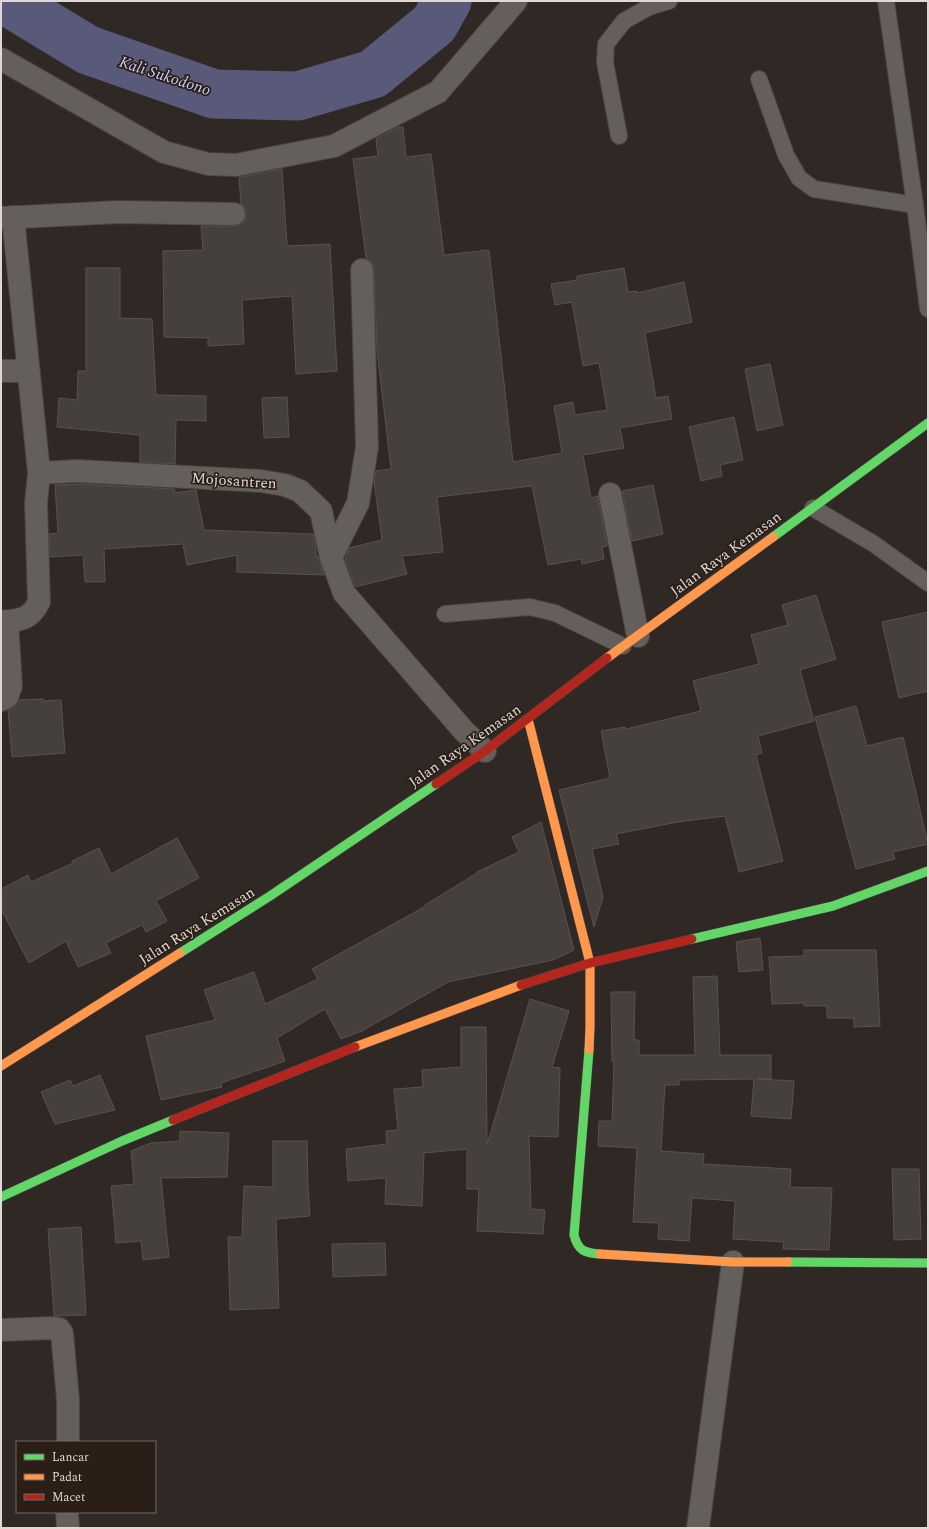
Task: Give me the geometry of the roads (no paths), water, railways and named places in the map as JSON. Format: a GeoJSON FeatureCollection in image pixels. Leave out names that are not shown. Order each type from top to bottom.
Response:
{"type":"FeatureCollection","features":[{"type":"Feature","properties":{"kind":"street"},"geometry":{"type":"LineString","coordinates":[[1,59],[164,152],[208,164],[236,165],[334,146],[438,92],[516,1]]}},
{"type":"Feature","properties":{"kind":"street"},"geometry":{"type":"LineString","coordinates":[[1,700],[7,697],[11,686],[4,622],[28,616],[34,612],[39,602],[36,503],[39,473],[28,371],[7,218],[119,212],[234,214]]}},
{"type":"Feature","properties":{"kind":"street"},"geometry":{"type":"LineString","coordinates":[[331,557],[358,503],[367,447],[362,270]]}},
{"type":"Feature","properties":{"kind":"street"},"geometry":{"type":"LineString","coordinates":[[1,371],[28,371]]}},
{"type":"Feature","properties":{"kind":"street","name":"Jalan Raya Kemasan"},"geometry":{"type":"LineString","coordinates":[[3,1061],[270,896],[485,751],[631,641],[928,423]]}},
{"type":"Feature","properties":{"kind":"street","name":"Mojosantren"},"geometry":{"type":"LineString","coordinates":[[39,473],[77,471],[253,481],[285,485],[300,491],[320,511],[331,557],[344,593],[464,731],[485,751]]}},
{"type":"Feature","properties":{"kind":"street"},"geometry":{"type":"LineString","coordinates":[[610,494],[631,641]]}},
{"type":"Feature","properties":{"kind":"street"},"geometry":{"type":"LineString","coordinates":[[528,719],[590,963],[590,1027],[574,1235],[575,1243],[581,1250],[595,1254],[733,1262],[928,1263]]}},
{"type":"Feature","properties":{"kind":"street"},"geometry":{"type":"LineString","coordinates":[[1,1197],[122,1141],[355,1047],[529,982],[590,963],[833,906],[928,871]]}},
{"type":"Feature","properties":{"kind":"street"},"geometry":{"type":"LineString","coordinates":[[698,1528],[733,1262]]}},
{"type":"Feature","properties":{"kind":"street"},"geometry":{"type":"LineString","coordinates":[[1,1330],[52,1328],[58,1329],[62,1333],[68,1400],[68,1441]]}},
{"type":"Feature","properties":{"kind":"street"},"geometry":{"type":"LineString","coordinates":[[67,1513],[68,1528]]}},
{"type":"Feature","properties":{"kind":"lane"},"geometry":{"type":"LineString","coordinates":[[619,136],[605,62],[606,44],[624,21],[649,7],[669,1]]}},
{"type":"Feature","properties":{"kind":"lane"},"geometry":{"type":"LineString","coordinates":[[886,1],[928,309]]}},
{"type":"Feature","properties":{"kind":"lane"},"geometry":{"type":"LineString","coordinates":[[759,79],[786,155],[800,178],[814,188],[915,205]]}},
{"type":"Feature","properties":{"kind":"lane"},"geometry":{"type":"LineString","coordinates":[[813,508],[874,544],[928,583]]}},
{"type":"Feature","properties":{"kind":"lane"},"geometry":{"type":"LineString","coordinates":[[445,614],[530,607],[556,613],[631,641]]}},
{"type":"Feature","properties":{"kind":"waterway","name":"Kali Sukodono"},"geometry":{"type":"LineString","coordinates":[[7,1],[88,50],[214,94],[298,96],[373,74],[434,24],[447,1]]}}]}
